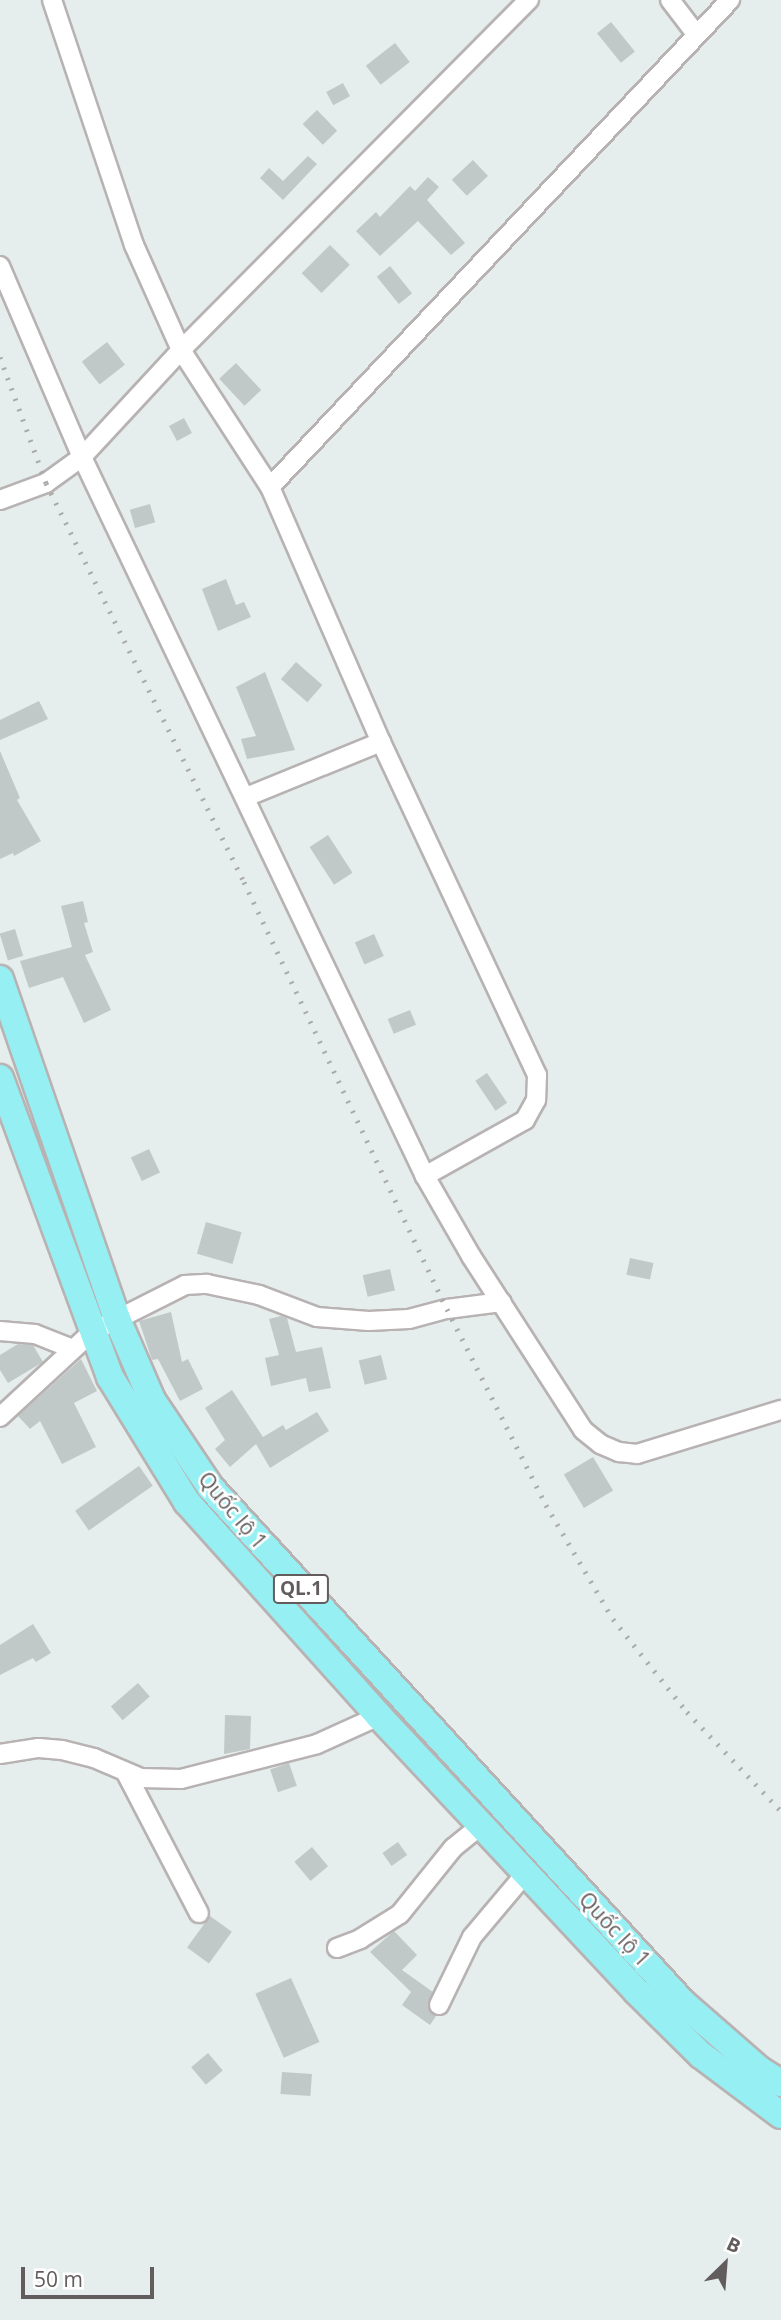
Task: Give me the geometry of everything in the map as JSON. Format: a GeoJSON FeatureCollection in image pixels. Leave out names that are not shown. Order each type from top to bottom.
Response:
{"type":"FeatureCollection","features":[{"type":"Feature","properties":{"kind":"highway","name":"Quốc lộ 1"},"geometry":{"type":"LineString","coordinates":[[0,979],[117,1319],[152,1400],[211,1488],[682,2002],[760,2070],[781,2083]]}},
{"type":"Feature","properties":{"kind":"highway","name":"Quốc lộ 1"},"geometry":{"type":"LineString","coordinates":[[0,1077],[83,1340],[110,1377],[187,1502],[525,1874],[701,2055],[781,2115]]}},
{"type":"Feature","properties":{"kind":"street"},"geometry":{"type":"LineString","coordinates":[[52,0],[134,244],[181,350],[270,488],[381,742],[537,1075],[536,1100],[525,1120],[425,1176]]}},
{"type":"Feature","properties":{"kind":"street"},"geometry":{"type":"LineString","coordinates":[[0,500],[46,483],[82,457],[181,350],[529,0]]}},
{"type":"Feature","properties":{"kind":"street"},"geometry":{"type":"LineString","coordinates":[[670,0],[696,34]]}},
{"type":"Feature","properties":{"kind":"street"},"geometry":{"type":"LineString","coordinates":[[270,488],[730,0]]}},
{"type":"Feature","properties":{"kind":"street"},"geometry":{"type":"LineString","coordinates":[[0,266],[82,457],[425,1176],[471,1256],[583,1430],[600,1444],[619,1452],[637,1454],[781,1410]]}},
{"type":"Feature","properties":{"kind":"street"},"geometry":{"type":"LineString","coordinates":[[246,797],[381,742]]}},
{"type":"Feature","properties":{"kind":"street"},"geometry":{"type":"LineString","coordinates":[[0,1417],[83,1340],[174,1289],[196,1283],[259,1295],[325,1319],[409,1319],[502,1302]]}},
{"type":"Feature","properties":{"kind":"street"},"geometry":{"type":"LineString","coordinates":[[0,1331],[83,1340]]}},
{"type":"Feature","properties":{"kind":"street"},"geometry":{"type":"LineString","coordinates":[[0,1754],[39,1748],[62,1749],[94,1758],[126,1773],[155,1779],[192,1777],[317,1744],[379,1716]]}},
{"type":"Feature","properties":{"kind":"street"},"geometry":{"type":"LineString","coordinates":[[126,1773],[199,1913]]}},
{"type":"Feature","properties":{"kind":"street"},"geometry":{"type":"LineString","coordinates":[[337,1948],[360,1939],[400,1914],[453,1848],[480,1826]]}},
{"type":"Feature","properties":{"kind":"street"},"geometry":{"type":"LineString","coordinates":[[439,2006],[472,1937],[525,1874]]}},
{"type":"Feature","properties":{"kind":"building"},"geometry":{"type":"Polygon","coordinates":[[[611,22],[635,52],[621,63],[597,33],[611,22]]]}},
{"type":"Feature","properties":{"kind":"building"},"geometry":{"type":"Polygon","coordinates":[[[395,43],[410,62],[381,85],[366,66],[395,43]]]}},
{"type":"Feature","properties":{"kind":"building"},"geometry":{"type":"Polygon","coordinates":[[[343,83],[350,96],[333,105],[326,92],[343,83]]]}},
{"type":"Feature","properties":{"kind":"building"},"geometry":{"type":"Polygon","coordinates":[[[317,110],[337,131],[323,145],[303,124],[317,110]]]}},
{"type":"Feature","properties":{"kind":"building"},"geometry":{"type":"Polygon","coordinates":[[[308,156],[317,164],[283,200],[260,178],[269,168],[283,181],[308,156]]]}},
{"type":"Feature","properties":{"kind":"building"},"geometry":{"type":"Polygon","coordinates":[[[473,160],[488,176],[467,196],[452,180],[473,160]]]}},
{"type":"Feature","properties":{"kind":"building"},"geometry":{"type":"Polygon","coordinates":[[[428,177],[439,187],[427,200],[465,243],[451,255],[418,221],[380,256],[356,231],[376,212],[380,217],[410,186],[415,191],[428,177]]]}},
{"type":"Feature","properties":{"kind":"building"},"geometry":{"type":"Polygon","coordinates":[[[330,245],[350,265],[322,293],[302,273],[330,245]]]}},
{"type":"Feature","properties":{"kind":"building"},"geometry":{"type":"Polygon","coordinates":[[[390,266],[412,293],[399,304],[377,277],[390,266]]]}},
{"type":"Feature","properties":{"kind":"building"},"geometry":{"type":"Polygon","coordinates":[[[107,342],[125,365],[100,385],[82,362],[107,342]]]}},
{"type":"Feature","properties":{"kind":"building"},"geometry":{"type":"Polygon","coordinates":[[[236,363],[261,390],[244,406],[219,379],[236,363]]]}},
{"type":"Feature","properties":{"kind":"building"},"geometry":{"type":"Polygon","coordinates":[[[184,418],[192,433],[177,441],[169,426],[184,418]]]}},
{"type":"Feature","properties":{"kind":"building"},"geometry":{"type":"Polygon","coordinates":[[[150,504],[155,522],[135,528],[130,510],[150,504]]]}},
{"type":"Feature","properties":{"kind":"building"},"geometry":{"type":"Polygon","coordinates":[[[226,579],[236,605],[244,602],[251,617],[218,631],[202,589],[226,579]]]}},
{"type":"Feature","properties":{"kind":"building"},"geometry":{"type":"Polygon","coordinates":[[[296,662],[322,685],[307,702],[281,679],[296,662]]]}},
{"type":"Feature","properties":{"kind":"building"},"geometry":{"type":"Polygon","coordinates":[[[265,672],[295,750],[247,759],[241,739],[256,736],[236,687],[265,672]]]}},
{"type":"Feature","properties":{"kind":"building"},"geometry":{"type":"Polygon","coordinates":[[[39,701],[48,719],[0,740],[0,720],[39,701]]]}},
{"type":"Feature","properties":{"kind":"building"},"geometry":{"type":"Polygon","coordinates":[[[0,751],[20,798],[17,800],[41,841],[14,856],[13,853],[0,859],[0,751]]]}},
{"type":"Feature","properties":{"kind":"building"},"geometry":{"type":"Polygon","coordinates":[[[328,835],[353,873],[334,885],[310,847],[328,835]]]}},
{"type":"Feature","properties":{"kind":"building"},"geometry":{"type":"Polygon","coordinates":[[[83,901],[88,922],[84,923],[93,952],[85,955],[111,1010],[84,1023],[63,977],[29,988],[20,961],[72,947],[61,906],[83,901]]]}},
{"type":"Feature","properties":{"kind":"building"},"geometry":{"type":"Polygon","coordinates":[[[15,929],[23,956],[8,960],[0,934],[15,929]]]}},
{"type":"Feature","properties":{"kind":"building"},"geometry":{"type":"Polygon","coordinates":[[[374,934],[384,956],[365,964],[355,943],[374,934]]]}},
{"type":"Feature","properties":{"kind":"building"},"geometry":{"type":"Polygon","coordinates":[[[410,1010],[416,1025],[394,1034],[388,1019],[410,1010]]]}},
{"type":"Feature","properties":{"kind":"building"},"geometry":{"type":"Polygon","coordinates":[[[487,1073],[507,1103],[496,1111],[475,1081],[487,1073]]]}},
{"type":"Feature","properties":{"kind":"building"},"geometry":{"type":"Polygon","coordinates":[[[149,1149],[160,1173],[142,1181],[131,1157],[149,1149]]]}},
{"type":"Feature","properties":{"kind":"building"},"geometry":{"type":"Polygon","coordinates":[[[206,1222],[242,1232],[232,1264],[197,1254],[206,1222]]]}},
{"type":"Feature","properties":{"kind":"building"},"geometry":{"type":"Polygon","coordinates":[[[630,1258],[653,1263],[650,1280],[626,1275],[630,1258]]]}},
{"type":"Feature","properties":{"kind":"building"},"geometry":{"type":"Polygon","coordinates":[[[390,1269],[395,1290],[368,1297],[363,1275],[390,1269]]]}},
{"type":"Feature","properties":{"kind":"building"},"geometry":{"type":"Polygon","coordinates":[[[171,1312],[182,1362],[188,1359],[203,1389],[180,1401],[158,1359],[152,1360],[139,1321],[171,1312]]]}},
{"type":"Feature","properties":{"kind":"building"},"geometry":{"type":"Polygon","coordinates":[[[281,1316],[287,1318],[296,1352],[322,1347],[331,1388],[309,1392],[306,1378],[271,1386],[265,1358],[279,1355],[269,1319],[281,1316]]]}},
{"type":"Feature","properties":{"kind":"building"},"geometry":{"type":"Polygon","coordinates":[[[18,1344],[33,1345],[43,1362],[8,1383],[0,1370],[0,1355],[18,1344]]]}},
{"type":"Feature","properties":{"kind":"building"},"geometry":{"type":"Polygon","coordinates":[[[381,1355],[387,1379],[365,1385],[359,1361],[381,1355]]]}},
{"type":"Feature","properties":{"kind":"building"},"geometry":{"type":"Polygon","coordinates":[[[81,1359],[97,1391],[74,1403],[96,1447],[62,1464],[40,1421],[30,1429],[18,1416],[81,1359]]]}},
{"type":"Feature","properties":{"kind":"building"},"geometry":{"type":"Polygon","coordinates":[[[232,1390],[263,1437],[283,1425],[286,1430],[317,1412],[329,1431],[270,1468],[256,1444],[230,1467],[215,1449],[225,1440],[205,1408],[232,1390]]]}},
{"type":"Feature","properties":{"kind":"building"},"geometry":{"type":"Polygon","coordinates":[[[593,1457],[613,1490],[584,1508],[564,1475],[593,1457]]]}},
{"type":"Feature","properties":{"kind":"building"},"geometry":{"type":"Polygon","coordinates":[[[139,1466],[153,1486],[89,1530],[75,1511],[139,1466]]]}},
{"type":"Feature","properties":{"kind":"building"},"geometry":{"type":"Polygon","coordinates":[[[33,1624],[51,1653],[36,1662],[33,1658],[0,1675],[0,1645],[33,1624]]]}},
{"type":"Feature","properties":{"kind":"building"},"geometry":{"type":"Polygon","coordinates":[[[138,1683],[150,1697],[123,1720],[111,1707],[138,1683]]]}},
{"type":"Feature","properties":{"kind":"building"},"geometry":{"type":"Polygon","coordinates":[[[225,1715],[251,1716],[250,1749],[224,1754],[225,1715]]]}},
{"type":"Feature","properties":{"kind":"building"},"geometry":{"type":"Polygon","coordinates":[[[289,1763],[297,1786],[278,1792],[270,1770],[289,1763]]]}},
{"type":"Feature","properties":{"kind":"building"},"geometry":{"type":"Polygon","coordinates":[[[398,1842],[407,1855],[392,1866],[382,1853],[398,1842]]]}},
{"type":"Feature","properties":{"kind":"building"},"geometry":{"type":"Polygon","coordinates":[[[312,1847],[328,1866],[310,1881],[294,1862],[312,1847]]]}},
{"type":"Feature","properties":{"kind":"building"},"geometry":{"type":"Polygon","coordinates":[[[210,1916],[232,1932],[209,1963],[187,1948],[210,1916]]]}},
{"type":"Feature","properties":{"kind":"building"},"geometry":{"type":"Polygon","coordinates":[[[394,1931],[417,1955],[402,1970],[433,1992],[428,2006],[436,2016],[430,2025],[402,2005],[411,1992],[370,1952],[394,1931]]]}},
{"type":"Feature","properties":{"kind":"building"},"geometry":{"type":"Polygon","coordinates":[[[291,1978],[319,2042],[284,2058],[255,1994],[291,1978]]]}},
{"type":"Feature","properties":{"kind":"building"},"geometry":{"type":"Polygon","coordinates":[[[208,2053],[223,2071],[206,2085],[191,2067],[208,2053]]]}},
{"type":"Feature","properties":{"kind":"building"},"geometry":{"type":"Polygon","coordinates":[[[282,2072],[312,2074],[310,2096],[280,2094],[282,2072]]]}},
{"type":"Feature","properties":{"kind":"railway"},"geometry":{"type":"LineString","coordinates":[[0,357],[46,483],[244,882],[447,1309],[546,1505],[613,1619],[687,1712],[781,1811]]}}]}
